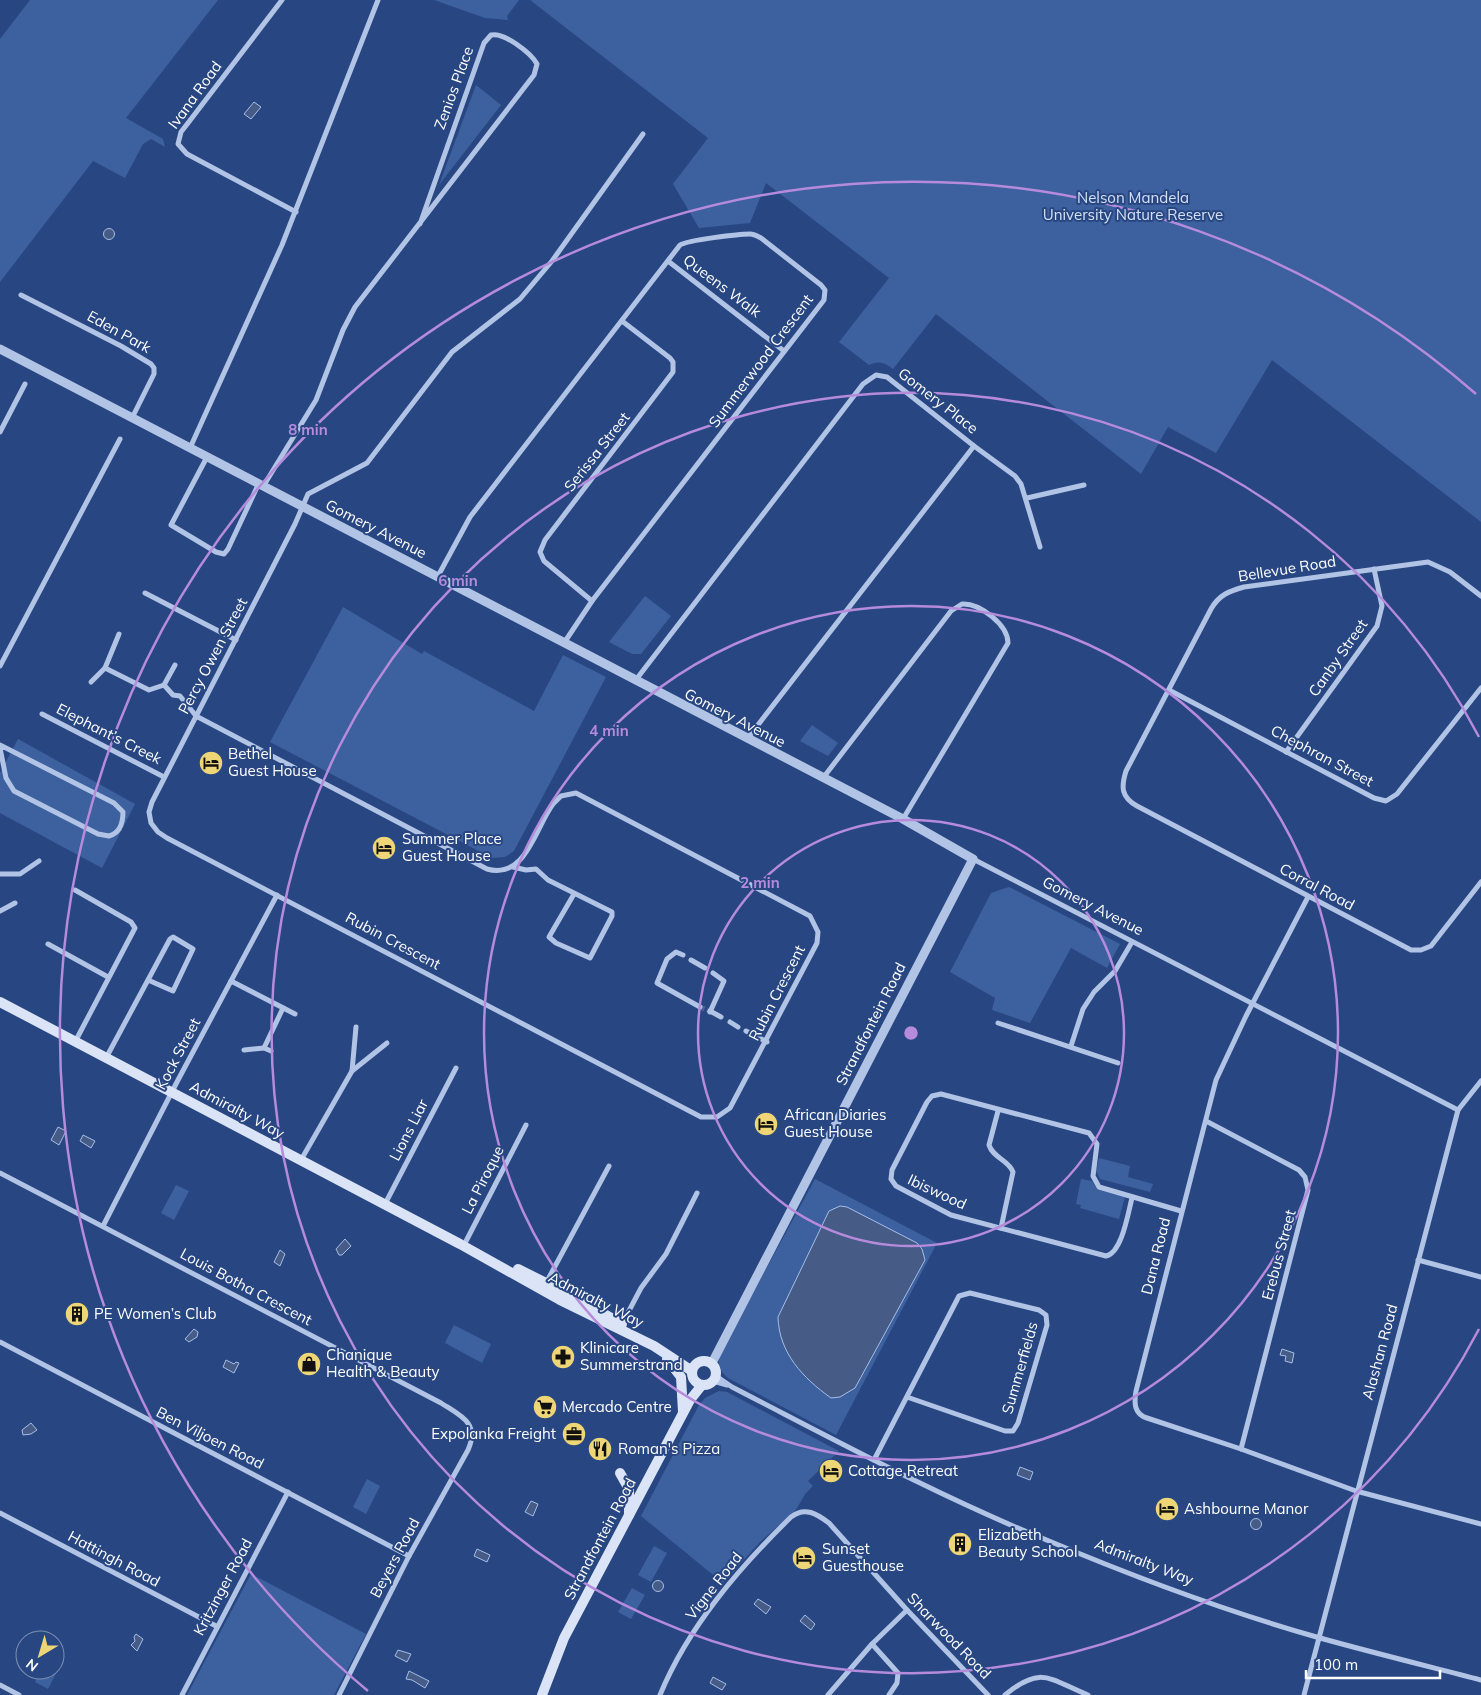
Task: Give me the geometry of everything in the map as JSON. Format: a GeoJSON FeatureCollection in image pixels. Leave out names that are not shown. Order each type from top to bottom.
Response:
{"type":"FeatureCollection","features":[{"type":"Feature","properties":{"kind":"main road","name":"Admiralty Way"},"geometry":{"type":"LineString","coordinates":[[0,1002],[301,1161],[544,1286],[654,1346],[696,1375]]}},
{"type":"Feature","properties":{"kind":"main road","name":"Admiralty Way"},"geometry":{"type":"LineString","coordinates":[[620,1327],[696,1375]]}},
{"type":"Feature","properties":{"kind":"main road"},"geometry":{"type":"LineString","coordinates":[[654,1346],[674,1367],[680,1377],[682,1415]]}},
{"type":"Feature","properties":{"kind":"main road"},"geometry":{"type":"LineString","coordinates":[[702,1360],[712,1363],[716,1369],[715,1378],[696,1375],[702,1360]]}},
{"type":"Feature","properties":{"kind":"main road","name":"Strandfontein Road"},"geometry":{"type":"LineString","coordinates":[[542,1695],[564,1638],[628,1521],[690,1400],[696,1375]]}},
{"type":"Feature","properties":{"kind":"main road"},"geometry":{"type":"LineString","coordinates":[[620,1473],[629,1489],[628,1521]]}},
{"type":"Feature","properties":{"kind":"street","name":"Ivana Road"},"geometry":{"type":"LineString","coordinates":[[282,0],[181,132],[178,144],[187,154],[296,212]]}},
{"type":"Feature","properties":{"kind":"street"},"geometry":{"type":"LineString","coordinates":[[190,448],[245,331],[296,212],[378,0]]}},
{"type":"Feature","properties":{"kind":"street","name":"Zenios Place"},"geometry":{"type":"LineString","coordinates":[[207,457],[171,525],[216,552],[224,554],[261,484],[316,400],[349,316],[420,224],[537,69],[534,58],[502,35],[491,35],[484,43],[420,224]]}},
{"type":"Feature","properties":{"kind":"street","name":"Percy Owen Street"},"geometry":{"type":"LineString","coordinates":[[150,818],[152,802],[164,777],[236,640],[295,524],[302,506],[312,490],[367,462],[452,352],[520,299],[552,260],[642,134]]}},
{"type":"Feature","properties":{"kind":"street","name":"Summerwood Crescent"},"geometry":{"type":"LineString","coordinates":[[438,576],[470,517],[684,242],[754,235],[822,285],[825,294],[819,307],[592,601],[564,643]]}},
{"type":"Feature","properties":{"kind":"street","name":"Queens Walk"},"geometry":{"type":"LineString","coordinates":[[668,261],[784,351]]}},
{"type":"Feature","properties":{"kind":"street","name":"Eden Park"},"geometry":{"type":"LineString","coordinates":[[21,294],[121,346],[151,364],[154,368],[154,374],[132,418]]}},
{"type":"Feature","properties":{"kind":"street","name":"Serissa Street"},"geometry":{"type":"LineString","coordinates":[[592,601],[544,561],[540,552],[545,540],[673,372],[673,362],[670,358],[622,321]]}},
{"type":"Feature","properties":{"kind":"street","name":"Gomery Avenue"},"geometry":{"type":"LineString","coordinates":[[0,349],[438,576],[746,740],[902,819],[973,859],[1132,942],[1458,1110]]}},
{"type":"Feature","properties":{"kind":"street","name":"Gomery Place"},"geometry":{"type":"LineString","coordinates":[[634,681],[868,379],[876,375],[887,377],[974,446],[746,740]]}},
{"type":"Feature","properties":{"kind":"street"},"geometry":{"type":"LineString","coordinates":[[0,432],[25,384]]}},
{"type":"Feature","properties":{"kind":"street"},"geometry":{"type":"LineString","coordinates":[[0,666],[120,439]]}},
{"type":"Feature","properties":{"kind":"street"},"geometry":{"type":"LineString","coordinates":[[974,446],[1015,476],[1027,498],[1040,547]]}},
{"type":"Feature","properties":{"kind":"street"},"geometry":{"type":"LineString","coordinates":[[1027,498],[1084,485]]}},
{"type":"Feature","properties":{"kind":"street","name":"Bellevue Road"},"geometry":{"type":"LineString","coordinates":[[1124,795],[1122,785],[1126,771],[1216,601],[1228,591],[1244,587],[1418,562],[1433,563],[1450,572],[1481,596]]}},
{"type":"Feature","properties":{"kind":"street","name":"Canby Street"},"geometry":{"type":"LineString","coordinates":[[1286,752],[1377,626],[1382,606],[1374,569]]}},
{"type":"Feature","properties":{"kind":"street"},"geometry":{"type":"LineString","coordinates":[[145,593],[236,640]]}},
{"type":"Feature","properties":{"kind":"street"},"geometry":{"type":"LineString","coordinates":[[823,778],[950,611],[962,604],[977,608],[1003,627],[1008,635],[1008,643],[902,819]]}},
{"type":"Feature","properties":{"kind":"street"},"geometry":{"type":"LineString","coordinates":[[91,682],[105,668],[119,634]]}},
{"type":"Feature","properties":{"kind":"street"},"geometry":{"type":"LineString","coordinates":[[105,668],[150,690],[164,685],[175,666]]}},
{"type":"Feature","properties":{"kind":"street"},"geometry":{"type":"LineString","coordinates":[[164,685],[173,695],[180,696],[196,716],[482,866],[501,871],[513,867],[524,870],[536,869],[544,878],[612,913],[590,958],[556,943],[549,937],[574,894]]}},
{"type":"Feature","properties":{"kind":"street","name":"Chephran Street"},"geometry":{"type":"LineString","coordinates":[[1169,690],[1374,798],[1386,801],[1391,799],[1481,688]]}},
{"type":"Feature","properties":{"kind":"street","name":"Elephant’s Creek"},"geometry":{"type":"LineString","coordinates":[[42,714],[164,777]]}},
{"type":"Feature","properties":{"kind":"street"},"geometry":{"type":"LineString","coordinates":[[0,747],[114,802],[123,812],[121,824],[117,832],[109,836],[98,834],[14,791],[6,778],[0,747]]}},
{"type":"Feature","properties":{"kind":"street","name":"Rubin Crescent"},"geometry":{"type":"LineString","coordinates":[[150,818],[153,826],[162,835],[701,1117],[716,1117],[730,1108],[817,943],[818,932],[815,924],[802,910],[576,793],[561,796],[553,804],[525,852],[513,867]]}},
{"type":"Feature","properties":{"kind":"street","name":"Corral Road"},"geometry":{"type":"LineString","coordinates":[[1124,795],[1137,806],[1411,950],[1417,951],[1427,948],[1434,942],[1481,882]]}},
{"type":"Feature","properties":{"kind":"street","name":"Strandfontein Road"},"geometry":{"type":"LineString","coordinates":[[712,1363],[973,859]]}},
{"type":"Feature","properties":{"kind":"street"},"geometry":{"type":"LineString","coordinates":[[0,874],[20,874],[39,861]]}},
{"type":"Feature","properties":{"kind":"street"},"geometry":{"type":"LineString","coordinates":[[75,890],[135,926],[75,1042]]}},
{"type":"Feature","properties":{"kind":"street","name":"Kock Street"},"geometry":{"type":"LineString","coordinates":[[103,1226],[277,895]]}},
{"type":"Feature","properties":{"kind":"street","name":"Dana Road"},"geometry":{"type":"LineString","coordinates":[[1308,897],[1216,1080],[1181,1211],[1134,1402],[1142,1417],[1241,1449],[1356,1491],[1481,1524]]}},
{"type":"Feature","properties":{"kind":"street"},"geometry":{"type":"LineString","coordinates":[[0,911],[15,903]]}},
{"type":"Feature","properties":{"kind":"street"},"geometry":{"type":"LineString","coordinates":[[106,1058],[148,980],[172,937],[193,949],[173,991],[148,980]]}},
{"type":"Feature","properties":{"kind":"street"},"geometry":{"type":"LineString","coordinates":[[1071,1046],[1083,1009],[1094,992],[1115,971],[1132,942]]}},
{"type":"Feature","properties":{"kind":"street"},"geometry":{"type":"LineString","coordinates":[[48,944],[108,977]]}},
{"type":"Feature","properties":{"kind":"street"},"geometry":{"type":"LineString","coordinates":[[683,955],[676,952],[670,955],[657,983],[700,1007]]}},
{"type":"Feature","properties":{"kind":"street"},"geometry":{"type":"LineString","coordinates":[[691,960],[705,968]]}},
{"type":"Feature","properties":{"kind":"street"},"geometry":{"type":"LineString","coordinates":[[713,973],[724,981],[710,1012],[721,1017]]}},
{"type":"Feature","properties":{"kind":"street"},"geometry":{"type":"LineString","coordinates":[[232,980],[294,1014]]}},
{"type":"Feature","properties":{"kind":"street"},"geometry":{"type":"LineString","coordinates":[[264,1048],[282,1008]]}},
{"type":"Feature","properties":{"kind":"street"},"geometry":{"type":"LineString","coordinates":[[730,1022],[738,1027]]}},
{"type":"Feature","properties":{"kind":"street"},"geometry":{"type":"LineString","coordinates":[[998,1023],[1118,1063]]}},
{"type":"Feature","properties":{"kind":"street"},"geometry":{"type":"LineString","coordinates":[[352,1071],[356,1027]]}},
{"type":"Feature","properties":{"kind":"street"},"geometry":{"type":"LineString","coordinates":[[746,1031],[766,1042]]}},
{"type":"Feature","properties":{"kind":"street"},"geometry":{"type":"LineString","coordinates":[[301,1161],[352,1071],[387,1042]]}},
{"type":"Feature","properties":{"kind":"street"},"geometry":{"type":"LineString","coordinates":[[244,1050],[264,1048],[270,1051]]}},
{"type":"Feature","properties":{"kind":"street","name":"Lions Liar"},"geometry":{"type":"LineString","coordinates":[[384,1204],[456,1068]]}},
{"type":"Feature","properties":{"kind":"street","name":"Alashan Road"},"geometry":{"type":"LineString","coordinates":[[1304,1695],[1356,1491],[1458,1110],[1481,1080]]}},
{"type":"Feature","properties":{"kind":"street","name":"Ibiswood"},"geometry":{"type":"LineString","coordinates":[[1132,1198],[1120,1242],[1109,1256],[940,1210],[900,1189],[893,1182],[891,1176],[894,1164],[932,1096],[941,1094],[998,1111],[1089,1133],[1097,1144],[1093,1176],[1096,1185],[1104,1190],[1181,1211]]}},
{"type":"Feature","properties":{"kind":"street"},"geometry":{"type":"LineString","coordinates":[[998,1111],[989,1146],[990,1150],[1011,1166],[1013,1172],[1002,1228]]}},
{"type":"Feature","properties":{"kind":"street","name":"Erebus Street"},"geometry":{"type":"LineString","coordinates":[[1206,1121],[1299,1170],[1305,1177],[1308,1190],[1241,1449]]}},
{"type":"Feature","properties":{"kind":"street","name":"La Piroque"},"geometry":{"type":"LineString","coordinates":[[462,1245],[526,1125]]}},
{"type":"Feature","properties":{"kind":"street"},"geometry":{"type":"LineString","coordinates":[[544,1286],[609,1166]]}},
{"type":"Feature","properties":{"kind":"street","name":"Louis Botha Crescent"},"geometry":{"type":"LineString","coordinates":[[0,1173],[441,1403],[465,1418],[472,1432]]}},
{"type":"Feature","properties":{"kind":"street"},"geometry":{"type":"LineString","coordinates":[[620,1327],[641,1288],[666,1254],[697,1193]]}},
{"type":"Feature","properties":{"kind":"street"},"geometry":{"type":"LineString","coordinates":[[1418,1260],[1481,1277]]}},
{"type":"Feature","properties":{"kind":"street","name":"Summerfields"},"geometry":{"type":"LineString","coordinates":[[874,1460],[956,1301],[964,1293],[1039,1310],[1046,1315],[1047,1325],[1018,1423],[1013,1430],[1005,1431],[907,1397]]}},
{"type":"Feature","properties":{"kind":"street","name":"Ben Viljoen Road"},"geometry":{"type":"LineString","coordinates":[[0,1342],[409,1556]]}},
{"type":"Feature","properties":{"kind":"street","name":"Admiralty Way"},"geometry":{"type":"LineString","coordinates":[[715,1378],[948,1497],[1048,1541],[1220,1606],[1319,1638],[1481,1680]]}},
{"type":"Feature","properties":{"kind":"street","name":"Beyers Road"},"geometry":{"type":"LineString","coordinates":[[338,1695],[409,1556],[468,1450],[472,1432]]}},
{"type":"Feature","properties":{"kind":"street","name":"Kritzinger Road"},"geometry":{"type":"LineString","coordinates":[[182,1695],[216,1626],[288,1492]]}},
{"type":"Feature","properties":{"kind":"street","name":"Sharwood Road"},"geometry":{"type":"LineString","coordinates":[[808,1512],[815,1513],[829,1523],[907,1610],[988,1695]]}},
{"type":"Feature","properties":{"kind":"street","name":"Vigne Road"},"geometry":{"type":"LineString","coordinates":[[660,1695],[682,1651],[727,1587],[791,1517],[796,1513],[808,1512]]}},
{"type":"Feature","properties":{"kind":"street","name":"Hattingh Road"},"geometry":{"type":"LineString","coordinates":[[0,1513],[216,1626]]}},
{"type":"Feature","properties":{"kind":"street"},"geometry":{"type":"LineString","coordinates":[[828,1695],[872,1644],[907,1610]]}},
{"type":"Feature","properties":{"kind":"street"},"geometry":{"type":"LineString","coordinates":[[872,1644],[898,1673],[897,1683],[890,1695]]}},
{"type":"Feature","properties":{"kind":"street"},"geometry":{"type":"LineString","coordinates":[[1005,1695],[1021,1681],[1036,1676],[1047,1678],[1088,1695]]}},
{"type":"Feature","properties":{"kind":"street"},"geometry":{"type":"LineString","coordinates":[[0,1685],[19,1695]]}},
{"type":"Feature","properties":{"kind":"green space"},"geometry":{"type":"Polygon","coordinates":[[[30,0],[218,0],[126,118],[163,139],[165,147],[151,139],[143,144],[125,178],[93,161],[0,282],[0,39],[30,0]]]}},
{"type":"Feature","properties":{"kind":"green space"},"geometry":{"type":"Polygon","coordinates":[[[434,0],[519,0],[507,16],[508,20],[485,18],[434,0]]]}},
{"type":"Feature","properties":{"kind":"green space","name":"Nelson Mandela University Nature Reserve"},"geometry":{"type":"Polygon","coordinates":[[[530,0],[1481,0],[1481,522],[1272,360],[1216,453],[1168,427],[1141,474],[936,314],[893,369],[882,363],[869,365],[839,342],[889,278],[766,183],[750,223],[699,228],[673,184],[708,138],[530,0]]]}},
{"type":"Feature","properties":{"kind":"green space"},"geometry":{"type":"Polygon","coordinates":[[[476,85],[501,105],[439,185],[476,85]]]}},
{"type":"Feature","properties":{"kind":"green space"},"geometry":{"type":"Polygon","coordinates":[[[645,596],[671,616],[641,654],[632,654],[609,642],[645,596]]]}},
{"type":"Feature","properties":{"kind":"green space"},"geometry":{"type":"Polygon","coordinates":[[[343,607],[422,654],[424,651],[534,711],[563,655],[606,677],[514,851],[505,857],[492,858],[270,742],[343,607]]]}},
{"type":"Feature","properties":{"kind":"green space"},"geometry":{"type":"Polygon","coordinates":[[[812,725],[838,743],[828,756],[800,741],[812,725]]]}},
{"type":"Feature","properties":{"kind":"green space"},"geometry":{"type":"Polygon","coordinates":[[[18,739],[135,804],[102,868],[0,813],[0,773],[18,739]]]}},
{"type":"Feature","properties":{"kind":"green space"},"geometry":{"type":"Polygon","coordinates":[[[1009,887],[1120,944],[1107,968],[1071,948],[1030,1023],[992,1010],[995,998],[950,972],[991,893],[1009,887]]]}},
{"type":"Feature","properties":{"kind":"green space"},"geometry":{"type":"Polygon","coordinates":[[[1099,1158],[1130,1166],[1128,1177],[1153,1184],[1150,1192],[1100,1179],[1096,1171],[1099,1158]]]}},
{"type":"Feature","properties":{"kind":"green space"},"geometry":{"type":"Polygon","coordinates":[[[815,1179],[937,1243],[836,1435],[728,1378],[721,1370],[719,1364],[720,1354],[815,1179]]]}},
{"type":"Feature","properties":{"kind":"green space"},"geometry":{"type":"Polygon","coordinates":[[[1081,1179],[1092,1181],[1097,1189],[1125,1197],[1119,1219],[1080,1208],[1081,1205],[1076,1204],[1081,1179]]]}},
{"type":"Feature","properties":{"kind":"green space"},"geometry":{"type":"Polygon","coordinates":[[[176,1185],[189,1191],[174,1220],[161,1213],[176,1185]]]}},
{"type":"Feature","properties":{"kind":"green space"},"geometry":{"type":"Polygon","coordinates":[[[454,1325],[491,1344],[482,1363],[445,1343],[454,1325]]]}},
{"type":"Feature","properties":{"kind":"green space"},"geometry":{"type":"Polygon","coordinates":[[[719,1391],[727,1392],[839,1451],[808,1481],[813,1486],[806,1493],[795,1511],[760,1542],[723,1583],[641,1516],[699,1405],[705,1398],[719,1391]]]}},
{"type":"Feature","properties":{"kind":"green space"},"geometry":{"type":"Polygon","coordinates":[[[367,1479],[380,1486],[366,1514],[353,1507],[367,1479]]]}},
{"type":"Feature","properties":{"kind":"green space"},"geometry":{"type":"Polygon","coordinates":[[[654,1546],[667,1553],[651,1582],[638,1575],[654,1546]]]}},
{"type":"Feature","properties":{"kind":"green space"},"geometry":{"type":"Polygon","coordinates":[[[251,1574],[366,1634],[334,1695],[187,1695],[251,1574]]]}},
{"type":"Feature","properties":{"kind":"green space"},"geometry":{"type":"Polygon","coordinates":[[[632,1588],[645,1595],[631,1619],[618,1612],[632,1588]]]}},
{"type":"Feature","properties":{"kind":"green space"},"geometry":{"type":"Polygon","coordinates":[[[36,1680],[53,1680],[48,1689],[35,1682],[36,1680]]]}},
{"type":"Feature","properties":{"kind":"shaded area"},"geometry":{"type":"Polygon","coordinates":[[[254,102],[261,107],[251,119],[244,114],[254,102]]]}},
{"type":"Feature","properties":{"kind":"shaded area"},"geometry":{"type":"Polygon","coordinates":[[[109,228],[115,234],[109,240],[103,234],[109,228]]]}},
{"type":"Feature","properties":{"kind":"shaded area"},"geometry":{"type":"Polygon","coordinates":[[[58,1127],[66,1131],[59,1145],[51,1140],[58,1127]]]}},
{"type":"Feature","properties":{"kind":"shaded area"},"geometry":{"type":"Polygon","coordinates":[[[83,1135],[95,1141],[91,1148],[80,1141],[83,1135]]]}},
{"type":"Feature","properties":{"kind":"shaded area"},"geometry":{"type":"Polygon","coordinates":[[[840,1206],[847,1207],[917,1243],[922,1249],[925,1260],[855,1388],[840,1397],[831,1398],[811,1382],[794,1364],[783,1342],[779,1330],[778,1317],[829,1211],[840,1206]]]}},
{"type":"Feature","properties":{"kind":"shaded area"},"geometry":{"type":"Polygon","coordinates":[[[345,1239],[351,1246],[342,1255],[339,1255],[336,1249],[345,1239]]]}},
{"type":"Feature","properties":{"kind":"shaded area"},"geometry":{"type":"Polygon","coordinates":[[[280,1250],[285,1254],[280,1266],[274,1262],[280,1250]]]}},
{"type":"Feature","properties":{"kind":"shaded area"},"geometry":{"type":"Polygon","coordinates":[[[194,1329],[198,1332],[197,1337],[189,1342],[185,1339],[194,1329]]]}},
{"type":"Feature","properties":{"kind":"shaded area"},"geometry":{"type":"Polygon","coordinates":[[[1282,1349],[1294,1353],[1292,1363],[1285,1361],[1286,1356],[1280,1355],[1282,1349]]]}},
{"type":"Feature","properties":{"kind":"shaded area"},"geometry":{"type":"Polygon","coordinates":[[[226,1360],[234,1364],[236,1362],[239,1363],[234,1373],[223,1367],[226,1360]]]}},
{"type":"Feature","properties":{"kind":"shaded area"},"geometry":{"type":"Polygon","coordinates":[[[31,1423],[37,1430],[31,1434],[23,1435],[22,1430],[31,1423]]]}},
{"type":"Feature","properties":{"kind":"shaded area"},"geometry":{"type":"Polygon","coordinates":[[[1020,1467],[1033,1472],[1030,1480],[1017,1475],[1020,1467]]]}},
{"type":"Feature","properties":{"kind":"shaded area"},"geometry":{"type":"Polygon","coordinates":[[[531,1501],[538,1504],[533,1516],[525,1512],[531,1501]]]}},
{"type":"Feature","properties":{"kind":"shaded area"},"geometry":{"type":"Polygon","coordinates":[[[1254,1519],[1258,1519],[1261,1524],[1260,1528],[1254,1529],[1251,1526],[1251,1522],[1254,1519]]]}},
{"type":"Feature","properties":{"kind":"shaded area"},"geometry":{"type":"Polygon","coordinates":[[[477,1549],[490,1555],[487,1562],[474,1556],[477,1549]]]}},
{"type":"Feature","properties":{"kind":"shaded area"},"geometry":{"type":"Polygon","coordinates":[[[656,1581],[660,1581],[663,1586],[662,1590],[656,1591],[653,1588],[653,1584],[656,1581]]]}},
{"type":"Feature","properties":{"kind":"shaded area"},"geometry":{"type":"Polygon","coordinates":[[[758,1599],[771,1607],[766,1614],[754,1604],[758,1599]]]}},
{"type":"Feature","properties":{"kind":"shaded area"},"geometry":{"type":"Polygon","coordinates":[[[805,1615],[815,1624],[811,1630],[800,1621],[805,1615]]]}},
{"type":"Feature","properties":{"kind":"shaded area"},"geometry":{"type":"Polygon","coordinates":[[[136,1634],[143,1639],[137,1651],[131,1645],[135,1641],[134,1637],[136,1634]]]}},
{"type":"Feature","properties":{"kind":"shaded area"},"geometry":{"type":"Polygon","coordinates":[[[398,1650],[411,1654],[407,1662],[395,1656],[398,1650]]]}},
{"type":"Feature","properties":{"kind":"shaded area"},"geometry":{"type":"Polygon","coordinates":[[[409,1671],[429,1681],[425,1688],[412,1680],[406,1679],[409,1671]]]}},
{"type":"Feature","properties":{"kind":"shaded area"},"geometry":{"type":"Polygon","coordinates":[[[713,1677],[726,1684],[722,1690],[710,1683],[713,1677]]]}},
{"type":"Feature","properties":{"kind":"tunnel"},"geometry":{"type":"LineString","coordinates":[[700,1007],[710,1011]]}},
{"type":"Feature","properties":{"kind":"place","name":"Bethel Guest House"},"geometry":{"type":"Point","coordinates":[211,763]}},
{"type":"Feature","properties":{"kind":"place","name":"Summer Place Guest House"},"geometry":{"type":"Point","coordinates":[384,848]}},
{"type":"Feature","properties":{"kind":"place","name":"African Diaries Guest House"},"geometry":{"type":"Point","coordinates":[766,1124]}},
{"type":"Feature","properties":{"kind":"place","name":"PE Women’s Club"},"geometry":{"type":"Point","coordinates":[77,1314]}},
{"type":"Feature","properties":{"kind":"place","name":"Klinicare Summerstrand"},"geometry":{"type":"Point","coordinates":[563,1357]}},
{"type":"Feature","properties":{"kind":"place","name":"Chanique Health & Beauty"},"geometry":{"type":"Point","coordinates":[309,1364]}},
{"type":"Feature","properties":{"kind":"place","name":"Mercado Centre"},"geometry":{"type":"Point","coordinates":[545,1407]}},
{"type":"Feature","properties":{"kind":"place","name":"Expolanka Freight"},"geometry":{"type":"Point","coordinates":[574,1434]}},
{"type":"Feature","properties":{"kind":"place","name":"Roman's Pizza"},"geometry":{"type":"Point","coordinates":[600,1449]}},
{"type":"Feature","properties":{"kind":"place","name":"Cottage Retreat"},"geometry":{"type":"Point","coordinates":[831,1471]}},
{"type":"Feature","properties":{"kind":"place","name":"Ashbourne Manor"},"geometry":{"type":"Point","coordinates":[1167,1509]}},
{"type":"Feature","properties":{"kind":"place","name":"Elizabeth Beauty School"},"geometry":{"type":"Point","coordinates":[960,1544]}},
{"type":"Feature","properties":{"kind":"place","name":"Sunset Guesthouse"},"geometry":{"type":"Point","coordinates":[804,1558]}}]}
